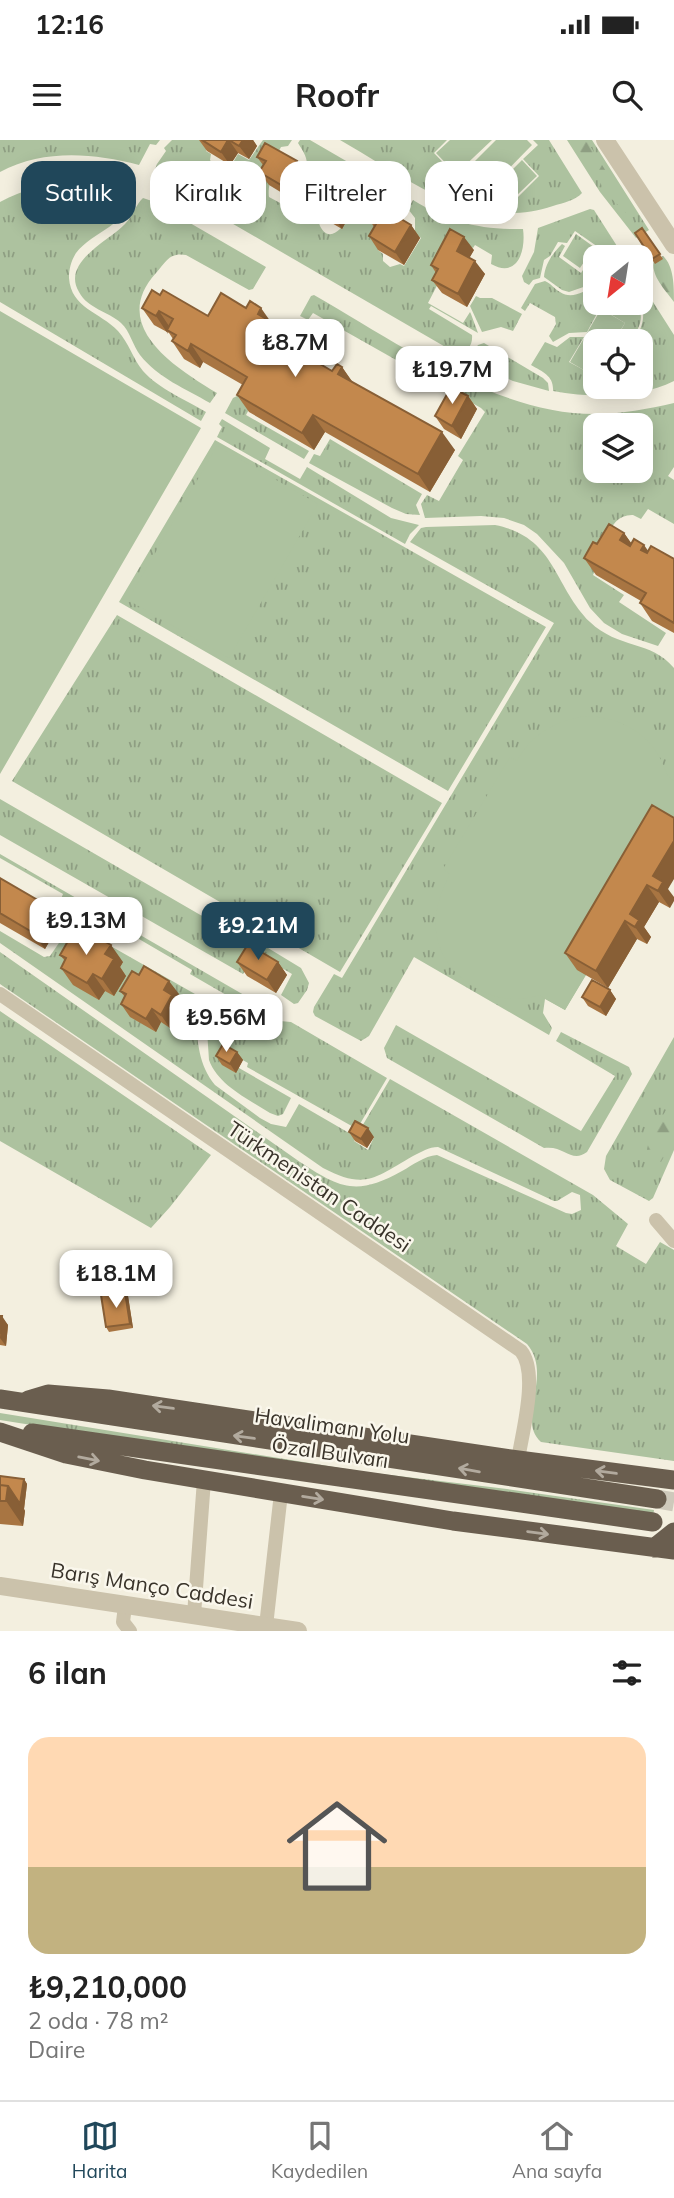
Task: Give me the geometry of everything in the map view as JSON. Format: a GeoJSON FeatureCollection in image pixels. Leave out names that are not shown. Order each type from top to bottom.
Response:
{"type":"FeatureCollection","features":[{"type":"Feature","properties":{"kind":"highway"},"geometry":{"type":"LineString","coordinates":[[22,1402],[48,1394],[64,1394],[665,1479],[666,1496]]}},
{"type":"Feature","properties":{"kind":"highway","name":"Havalimanı Yolu"},"geometry":{"type":"LineString","coordinates":[[0,1399],[666,1496]]}},
{"type":"Feature","properties":{"kind":"highway"},"geometry":{"type":"LineString","coordinates":[[0,1430],[82,1458],[204,1480],[453,1521],[674,1550]]}},
{"type":"Feature","properties":{"kind":"highway","name":"Özal Bulvarı"},"geometry":{"type":"LineString","coordinates":[[0,1430],[653,1522]]}},
{"type":"Feature","properties":{"kind":"highway"},"geometry":{"type":"LineString","coordinates":[[654,1548],[674,1532]]}},
{"type":"Feature","properties":{"kind":"street"},"geometry":{"type":"LineString","coordinates":[[605,140],[673,242]]}},
{"type":"Feature","properties":{"kind":"street","name":"Türkmenistan Caddesi"},"geometry":{"type":"LineString","coordinates":[[0,994],[521,1350],[527,1359],[529,1385],[518,1460]]}},
{"type":"Feature","properties":{"kind":"street"},"geometry":{"type":"LineString","coordinates":[[674,1225],[656,1220],[674,1241]]}},
{"type":"Feature","properties":{"kind":"street"},"geometry":{"type":"LineString","coordinates":[[194,1615],[204,1480]]}},
{"type":"Feature","properties":{"kind":"street"},"geometry":{"type":"LineString","coordinates":[[266,1626],[281,1493]]}},
{"type":"Feature","properties":{"kind":"street","name":"Barış Manço Caddesi"},"geometry":{"type":"LineString","coordinates":[[0,1586],[289,1630]]}},
{"type":"Feature","properties":{"kind":"street"},"geometry":{"type":"LineString","coordinates":[[125,1606],[123,1622],[130,1631]]}},
{"type":"Feature","properties":{"kind":"green space"},"geometry":{"type":"Polygon","coordinates":[[[0,140],[160,140],[156,145],[150,144],[139,165],[136,161],[68,155],[21,161],[21,164],[0,172],[0,140]]]}},
{"type":"Feature","properties":{"kind":"green space"},"geometry":{"type":"Polygon","coordinates":[[[172,140],[212,140],[206,151],[211,154],[211,161],[159,161],[166,151],[164,148],[172,140]]]}},
{"type":"Feature","properties":{"kind":"green space"},"geometry":{"type":"Polygon","coordinates":[[[263,140],[292,140],[288,146],[281,147],[269,187],[269,197],[280,203],[280,224],[319,224],[327,234],[331,234],[344,224],[382,224],[377,232],[378,250],[383,254],[383,261],[390,267],[400,264],[404,266],[421,238],[415,234],[415,218],[411,213],[413,200],[425,207],[425,224],[470,224],[523,229],[521,253],[514,265],[508,268],[491,264],[492,255],[475,245],[473,248],[460,241],[428,303],[463,323],[470,312],[478,333],[431,306],[429,309],[472,335],[471,345],[461,356],[233,224],[266,224],[266,161],[234,161],[238,154],[249,160],[263,140]]]}},
{"type":"Feature","properties":{"kind":"green space"},"geometry":{"type":"Polygon","coordinates":[[[300,140],[310,140],[346,161],[307,161],[298,143],[300,140]]]}},
{"type":"Feature","properties":{"kind":"green space"},"geometry":{"type":"Polygon","coordinates":[[[340,140],[447,140],[434,153],[442,161],[425,161],[425,190],[411,183],[411,161],[375,161],[340,140]]]}},
{"type":"Feature","properties":{"kind":"green space"},"geometry":{"type":"Polygon","coordinates":[[[450,140],[492,140],[470,161],[444,161],[436,153],[450,140]]]}},
{"type":"Feature","properties":{"kind":"green space"},"geometry":{"type":"Polygon","coordinates":[[[496,140],[527,140],[532,145],[516,161],[475,161],[496,140]]]}},
{"type":"Feature","properties":{"kind":"green space"},"geometry":{"type":"Polygon","coordinates":[[[533,140],[549,140],[582,193],[576,198],[553,206],[518,212],[518,197],[539,176],[523,159],[538,145],[533,140]]]}},
{"type":"Feature","properties":{"kind":"green space"},"geometry":{"type":"Polygon","coordinates":[[[567,140],[592,140],[649,230],[636,238],[600,192],[567,140]]]}},
{"type":"Feature","properties":{"kind":"green space"},"geometry":{"type":"Polygon","coordinates":[[[571,140],[587,141],[622,192],[632,216],[603,190],[598,175],[571,140]]]}},
{"type":"Feature","properties":{"kind":"green space"},"geometry":{"type":"Polygon","coordinates":[[[522,160],[537,176],[518,194],[518,164],[522,160]]]}},
{"type":"Feature","properties":{"kind":"green space"},"geometry":{"type":"Polygon","coordinates":[[[21,193],[21,224],[112,224],[83,245],[74,256],[69,278],[71,288],[81,303],[118,331],[149,377],[206,412],[201,421],[0,302],[0,202],[21,193]]]}},
{"type":"Feature","properties":{"kind":"green space"},"geometry":{"type":"Polygon","coordinates":[[[143,198],[150,200],[150,224],[192,224],[266,267],[253,289],[249,290],[180,254],[165,262],[143,292],[140,311],[143,328],[153,344],[167,358],[217,393],[210,403],[173,382],[147,363],[124,326],[83,298],[75,281],[76,271],[89,253],[125,224],[136,224],[138,203],[143,198]]]}},
{"type":"Feature","properties":{"kind":"green space"},"geometry":{"type":"Polygon","coordinates":[[[590,209],[594,210],[616,245],[595,245],[575,231],[567,243],[558,242],[550,256],[544,260],[540,278],[529,285],[524,282],[522,276],[534,252],[538,228],[590,209]]]}},
{"type":"Feature","properties":{"kind":"green space"},"geometry":{"type":"Polygon","coordinates":[[[576,234],[591,245],[583,245],[583,264],[580,268],[563,256],[576,234]]]}},
{"type":"Feature","properties":{"kind":"green space"},"geometry":{"type":"Polygon","coordinates":[[[562,244],[565,246],[559,257],[581,273],[583,270],[583,287],[569,292],[544,277],[548,263],[562,244]]]}},
{"type":"Feature","properties":{"kind":"green space"},"geometry":{"type":"Polygon","coordinates":[[[663,256],[667,260],[673,283],[674,302],[654,272],[654,261],[663,256]]]}},
{"type":"Feature","properties":{"kind":"green space"},"geometry":{"type":"Polygon","coordinates":[[[545,281],[569,295],[583,292],[583,315],[596,315],[589,329],[569,333],[553,342],[549,336],[556,324],[555,317],[530,303],[525,311],[521,308],[535,284],[545,281]]]}},
{"type":"Feature","properties":{"kind":"green space"},"geometry":{"type":"Polygon","coordinates":[[[314,295],[414,354],[485,389],[521,402],[558,411],[583,413],[583,483],[653,483],[653,413],[615,413],[674,403],[674,467],[668,476],[674,480],[674,524],[648,509],[641,519],[633,515],[616,521],[593,575],[624,595],[619,602],[666,633],[658,646],[622,634],[604,623],[590,608],[564,563],[537,534],[524,525],[504,518],[481,516],[425,518],[421,504],[427,495],[439,501],[463,460],[458,456],[485,412],[313,313],[308,320],[300,316],[314,295]]]}},
{"type":"Feature","properties":{"kind":"green space"},"geometry":{"type":"Polygon","coordinates":[[[476,296],[492,298],[522,314],[513,331],[501,327],[482,332],[470,306],[476,296]]]}},
{"type":"Feature","properties":{"kind":"green space"},"geometry":{"type":"Polygon","coordinates":[[[653,302],[674,335],[674,381],[653,389],[653,329],[640,329],[643,315],[653,315],[653,302]]]}},
{"type":"Feature","properties":{"kind":"green space"},"geometry":{"type":"Polygon","coordinates":[[[0,311],[201,428],[0,774],[0,311]]]}},
{"type":"Feature","properties":{"kind":"green space"},"geometry":{"type":"Polygon","coordinates":[[[597,315],[611,315],[625,323],[621,329],[589,329],[597,315]]]}},
{"type":"Feature","properties":{"kind":"green space"},"geometry":{"type":"Polygon","coordinates":[[[612,315],[641,315],[637,329],[622,329],[625,323],[612,315]]]}},
{"type":"Feature","properties":{"kind":"green space"},"geometry":{"type":"Polygon","coordinates":[[[570,337],[583,337],[569,362],[583,370],[583,395],[553,391],[550,378],[531,365],[545,342],[557,347],[570,337]]]}},
{"type":"Feature","properties":{"kind":"green space"},"geometry":{"type":"Polygon","coordinates":[[[583,340],[583,370],[570,362],[583,340]]]}},
{"type":"Feature","properties":{"kind":"green space"},"geometry":{"type":"Polygon","coordinates":[[[484,343],[543,378],[548,383],[549,391],[513,381],[472,362],[471,355],[478,345],[484,343]]]}},
{"type":"Feature","properties":{"kind":"green space"},"geometry":{"type":"Polygon","coordinates":[[[241,394],[255,398],[246,415],[309,451],[304,459],[225,413],[233,398],[241,394]]]}},
{"type":"Feature","properties":{"kind":"green space"},"geometry":{"type":"Polygon","coordinates":[[[222,419],[270,448],[265,459],[300,479],[307,467],[391,518],[419,525],[405,544],[217,437],[222,427],[219,424],[222,419]]]}},
{"type":"Feature","properties":{"kind":"green space"},"geometry":{"type":"Polygon","coordinates":[[[330,439],[422,494],[416,505],[420,515],[406,514],[392,508],[309,463],[314,454],[320,456],[330,439]]]}},
{"type":"Feature","properties":{"kind":"green space"},"geometry":{"type":"Polygon","coordinates":[[[215,440],[546,627],[448,791],[119,602],[215,440]]]}},
{"type":"Feature","properties":{"kind":"green space"},"geometry":{"type":"Polygon","coordinates":[[[217,446],[318,504],[229,658],[128,600],[217,446]]]}},
{"type":"Feature","properties":{"kind":"green space"},"geometry":{"type":"Polygon","coordinates":[[[495,525],[515,531],[542,551],[578,608],[601,631],[655,653],[674,668],[674,829],[565,1010],[545,999],[543,1013],[552,1028],[549,1035],[414,957],[369,1036],[361,1041],[315,1016],[314,1007],[334,974],[342,978],[554,623],[410,542],[421,528],[426,527],[495,525]]]}},
{"type":"Feature","properties":{"kind":"green space"},"geometry":{"type":"Polygon","coordinates":[[[117,615],[442,803],[340,972],[12,781],[117,615]]]}},
{"type":"Feature","properties":{"kind":"green space"},"geometry":{"type":"Polygon","coordinates":[[[587,716],[609,719],[630,727],[654,748],[674,781],[674,824],[565,1010],[539,995],[522,999],[505,998],[473,987],[448,963],[440,948],[436,916],[441,894],[450,874],[443,869],[510,757],[517,761],[530,743],[546,730],[587,716]]]}},
{"type":"Feature","properties":{"kind":"green space"},"geometry":{"type":"Polygon","coordinates":[[[0,799],[216,924],[220,919],[301,968],[309,983],[307,990],[298,1003],[294,1004],[281,995],[292,974],[256,953],[243,974],[0,835],[0,799]]]}},
{"type":"Feature","properties":{"kind":"green space"},"geometry":{"type":"Polygon","coordinates":[[[0,854],[244,995],[228,996],[190,974],[192,970],[115,925],[112,929],[61,899],[63,894],[0,858],[0,854]]]}},
{"type":"Feature","properties":{"kind":"green space"},"geometry":{"type":"Polygon","coordinates":[[[72,924],[195,994],[198,1042],[208,1075],[215,1085],[271,1124],[286,1127],[299,1104],[356,1137],[354,1141],[368,1150],[374,1137],[361,1128],[390,1079],[593,1195],[628,1224],[616,1246],[646,1264],[660,1242],[674,1250],[674,1461],[541,1442],[534,1432],[532,1421],[537,1369],[527,1344],[0,984],[0,952],[300,1162],[338,1183],[350,1186],[373,1184],[423,1159],[437,1155],[566,1213],[572,1214],[581,1210],[580,1195],[572,1192],[554,1201],[438,1147],[422,1151],[379,1175],[360,1180],[337,1175],[323,1168],[0,943],[0,931],[44,957],[50,956],[72,924]]]}},
{"type":"Feature","properties":{"kind":"green space"},"geometry":{"type":"Polygon","coordinates":[[[205,1000],[224,1010],[257,1010],[280,1021],[291,1022],[387,1078],[357,1129],[247,1067],[248,1063],[230,1053],[239,1068],[291,1098],[283,1114],[278,1116],[226,1084],[209,1060],[205,1000]]]}},
{"type":"Feature","properties":{"kind":"green space"},"geometry":{"type":"Polygon","coordinates":[[[0,1011],[211,1155],[151,1228],[0,1141],[0,1011]]]}},
{"type":"Feature","properties":{"kind":"green space"},"geometry":{"type":"Polygon","coordinates":[[[396,1025],[581,1131],[615,1076],[556,1041],[561,1032],[629,1067],[632,1074],[587,1152],[576,1156],[557,1149],[544,1148],[387,1058],[384,1048],[396,1025]]]}},
{"type":"Feature","properties":{"kind":"green space"},"geometry":{"type":"Polygon","coordinates":[[[674,1037],[674,1150],[653,1198],[649,1201],[610,1180],[604,1169],[606,1156],[674,1037]]]}},
{"type":"Feature","properties":{"kind":"green space"},"geometry":{"type":"Polygon","coordinates":[[[674,1096],[671,1138],[661,1162],[647,1150],[655,1128],[674,1096]]]}},
{"type":"Feature","properties":{"kind":"green space"},"geometry":{"type":"Polygon","coordinates":[[[0,1413],[365,1472],[654,1510],[653,1516],[366,1478],[0,1420],[0,1413]]]}},
{"type":"Feature","properties":{"kind":"building"},"geometry":{"type":"Polygon","coordinates":[[[202,140],[228,140],[221,152],[202,140]]]}},
{"type":"Feature","properties":{"kind":"building"},"geometry":{"type":"Polygon","coordinates":[[[229,140],[243,140],[239,146],[229,140]]]}},
{"type":"Feature","properties":{"kind":"building"},"geometry":{"type":"Polygon","coordinates":[[[265,143],[297,161],[280,161],[280,184],[266,176],[266,161],[257,157],[265,143]]]}},
{"type":"Feature","properties":{"kind":"building"},"geometry":{"type":"Polygon","coordinates":[[[376,224],[411,225],[395,252],[369,236],[376,224]]]}},
{"type":"Feature","properties":{"kind":"building"},"geometry":{"type":"Polygon","coordinates":[[[642,228],[660,254],[653,258],[653,245],[643,245],[635,233],[642,228]]]}},
{"type":"Feature","properties":{"kind":"building"},"geometry":{"type":"Polygon","coordinates":[[[450,229],[464,237],[457,251],[475,261],[458,294],[432,280],[438,269],[431,265],[450,229]]]}},
{"type":"Feature","properties":{"kind":"building"},"geometry":{"type":"Polygon","coordinates":[[[152,290],[160,295],[163,290],[208,316],[221,293],[246,308],[250,301],[261,308],[258,314],[282,328],[276,338],[332,371],[337,364],[342,367],[338,374],[442,432],[418,474],[313,415],[302,433],[237,395],[247,377],[191,344],[188,351],[172,341],[176,335],[167,330],[173,319],[159,311],[156,316],[142,308],[152,290]]]}},
{"type":"Feature","properties":{"kind":"building"},"geometry":{"type":"Polygon","coordinates":[[[451,387],[468,396],[452,426],[435,416],[451,387]]]}},
{"type":"Feature","properties":{"kind":"building"},"geometry":{"type":"Polygon","coordinates":[[[609,524],[624,533],[620,540],[630,546],[634,539],[644,545],[641,550],[647,553],[651,546],[674,559],[674,623],[640,603],[646,593],[584,558],[593,542],[597,544],[609,524]]]}},
{"type":"Feature","properties":{"kind":"building"},"geometry":{"type":"Polygon","coordinates":[[[652,805],[674,818],[674,841],[653,876],[663,882],[658,891],[647,885],[630,914],[639,920],[635,927],[625,921],[596,971],[565,953],[652,805]]]}},
{"type":"Feature","properties":{"kind":"building"},"geometry":{"type":"Polygon","coordinates":[[[0,878],[48,906],[32,932],[0,913],[0,878]]]}},
{"type":"Feature","properties":{"kind":"building"},"geometry":{"type":"Polygon","coordinates":[[[84,930],[111,945],[105,954],[114,959],[102,979],[93,974],[87,983],[61,968],[66,958],[60,955],[72,934],[80,938],[84,930]]]}},
{"type":"Feature","properties":{"kind":"building"},"geometry":{"type":"Polygon","coordinates":[[[248,944],[278,962],[267,980],[237,962],[248,944]]]}},
{"type":"Feature","properties":{"kind":"building"},"geometry":{"type":"Polygon","coordinates":[[[144,966],[169,981],[164,990],[172,995],[161,1015],[152,1009],[146,1019],[121,1004],[126,994],[120,991],[132,971],[139,975],[144,966]]]}},
{"type":"Feature","properties":{"kind":"building"},"geometry":{"type":"Polygon","coordinates":[[[592,980],[610,990],[600,1007],[582,997],[592,980]]]}},
{"type":"Feature","properties":{"kind":"building"},"geometry":{"type":"Polygon","coordinates":[[[223,1044],[237,1052],[230,1064],[216,1056],[223,1044]]]}},
{"type":"Feature","properties":{"kind":"building"},"geometry":{"type":"Polygon","coordinates":[[[355,1121],[368,1128],[361,1139],[349,1132],[355,1121]]]}},
{"type":"Feature","properties":{"kind":"building"},"geometry":{"type":"Polygon","coordinates":[[[125,1292],[130,1324],[106,1327],[101,1295],[125,1292]]]}},
{"type":"Feature","properties":{"kind":"building"},"geometry":{"type":"Polygon","coordinates":[[[0,1476],[24,1479],[20,1504],[8,1486],[0,1485],[0,1476]]]}},
{"type":"Feature","properties":{"kind":"building"},"geometry":{"type":"Polygon","coordinates":[[[0,1485],[8,1486],[6,1501],[0,1501],[0,1485]]]}},
{"type":"Feature","properties":{"kind":"tunnel"},"geometry":{"type":"LineString","coordinates":[[657,1499],[674,1502]]}}]}
